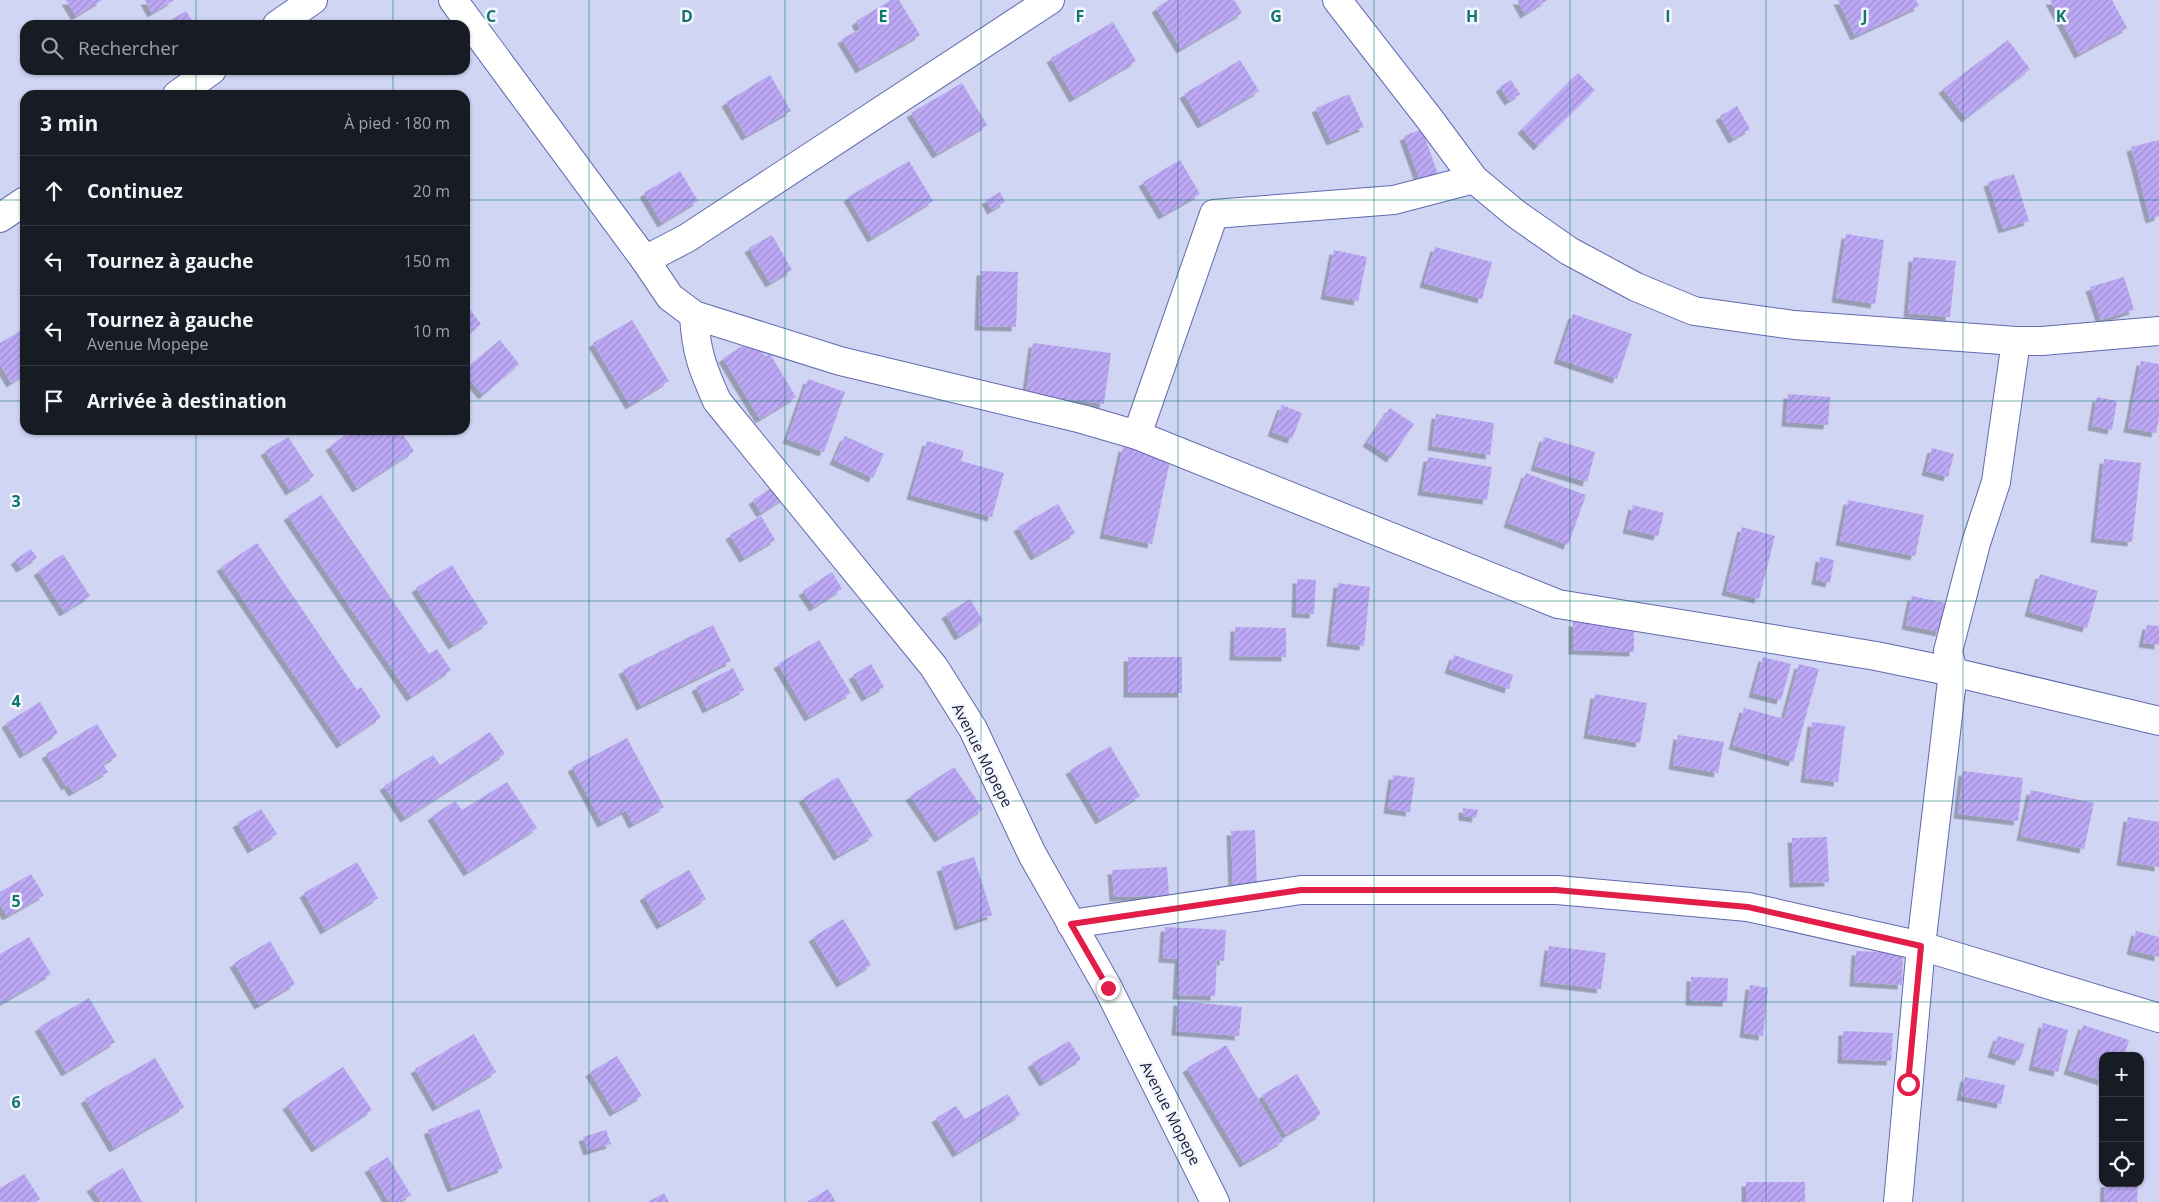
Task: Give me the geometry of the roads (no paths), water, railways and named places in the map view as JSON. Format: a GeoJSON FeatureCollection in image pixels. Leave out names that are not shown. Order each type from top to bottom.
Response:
{"type":"FeatureCollection","features":[{"type":"Feature","properties":{"kind":"street"},"geometry":{"type":"LineString","coordinates":[[284,20],[313,0]]}},
{"type":"Feature","properties":{"kind":"street"},"geometry":{"type":"LineString","coordinates":[[453,0],[468,20]]}},
{"type":"Feature","properties":{"kind":"street"},"geometry":{"type":"LineString","coordinates":[[645,260],[687,238],[1050,0]]}},
{"type":"Feature","properties":{"kind":"street"},"geometry":{"type":"LineString","coordinates":[[1337,0],[1474,179],[1516,214],[1569,251],[1636,288],[1694,311],[1794,325],[2016,341],[2042,341],[2159,331]]}},
{"type":"Feature","properties":{"kind":"street"},"geometry":{"type":"LineString","coordinates":[[470,23],[645,260],[670,297],[694,315],[840,361],[1082,419],[1137,435],[1558,604],[1876,656],[1953,672],[2159,722]]}},
{"type":"Feature","properties":{"kind":"street"},"geometry":{"type":"LineString","coordinates":[[184,90],[205,75]]}},
{"type":"Feature","properties":{"kind":"street"},"geometry":{"type":"LineString","coordinates":[[1137,435],[1214,214],[1394,200],[1474,179]]}},
{"type":"Feature","properties":{"kind":"street"},"geometry":{"type":"LineString","coordinates":[[0,218],[20,204]]}},
{"type":"Feature","properties":{"kind":"street","name":"Avenue Mopepe"},"geometry":{"type":"LineString","coordinates":[[694,315],[696,345],[702,367],[717,401],[934,667],[973,729],[1032,854],[1108,988],[1215,1202]]}},
{"type":"Feature","properties":{"kind":"street"},"geometry":{"type":"LineString","coordinates":[[1898,1202],[1921,946],[1953,672],[1948,651],[1976,543],[1996,482],[2016,341]]}},
{"type":"Feature","properties":{"kind":"street"},"geometry":{"type":"LineString","coordinates":[[1071,924],[1301,890],[1556,890],[1748,907],[1921,946],[2159,1018]]}}]}
